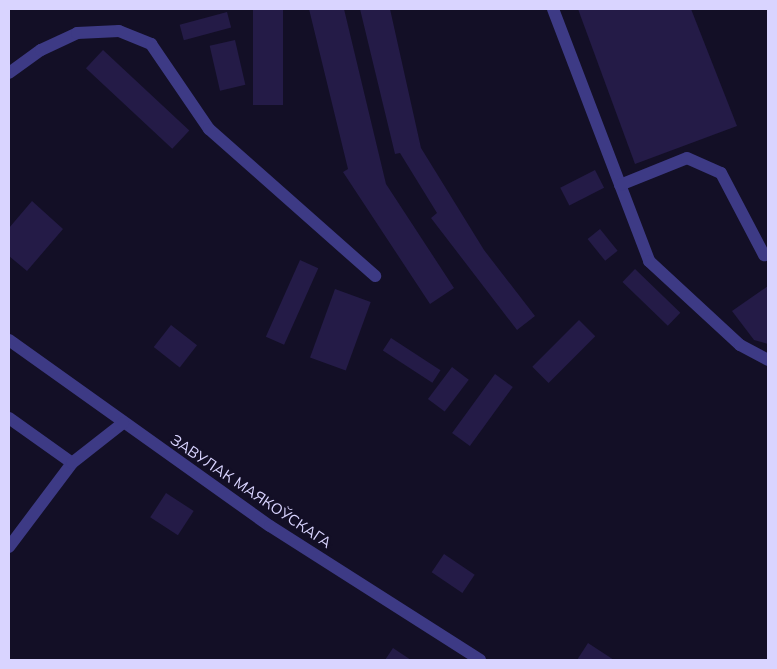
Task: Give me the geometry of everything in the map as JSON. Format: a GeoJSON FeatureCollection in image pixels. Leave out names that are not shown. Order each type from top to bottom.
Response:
{"type":"FeatureCollection","features":[{"type":"Feature","properties":{"kind":"street"},"geometry":{"type":"LineString","coordinates":[[553,9],[649,261],[740,345],[768,360]]}},
{"type":"Feature","properties":{"kind":"street"},"geometry":{"type":"LineString","coordinates":[[9,73],[41,50],[77,33],[118,31],[151,44],[209,129],[375,276]]}},
{"type":"Feature","properties":{"kind":"street"},"geometry":{"type":"LineString","coordinates":[[620,185],[687,158],[721,173],[764,254]]}},
{"type":"Feature","properties":{"kind":"street","name":"ЗАВУЛАК МАЯКОЎСКАГА"},"geometry":{"type":"LineString","coordinates":[[9,340],[270,526],[480,660]]}},
{"type":"Feature","properties":{"kind":"street"},"geometry":{"type":"LineString","coordinates":[[9,418],[72,463]]}},
{"type":"Feature","properties":{"kind":"street"},"geometry":{"type":"LineString","coordinates":[[9,546],[72,463],[123,422]]}},
{"type":"Feature","properties":{"kind":"building"},"geometry":{"type":"Polygon","coordinates":[[[253,9],[283,9],[283,105],[253,105],[253,9]]]}},
{"type":"Feature","properties":{"kind":"building"},"geometry":{"type":"Polygon","coordinates":[[[309,9],[344,9],[386,184],[454,288],[430,304],[343,172],[348,169],[309,9]]]}},
{"type":"Feature","properties":{"kind":"building"},"geometry":{"type":"Polygon","coordinates":[[[360,9],[390,9],[421,148],[484,250],[535,316],[517,330],[431,218],[437,213],[400,153],[395,154],[360,9]]]}},
{"type":"Feature","properties":{"kind":"building"},"geometry":{"type":"Polygon","coordinates":[[[578,9],[691,9],[737,126],[635,164],[578,9]]]}},
{"type":"Feature","properties":{"kind":"building"},"geometry":{"type":"Polygon","coordinates":[[[227,12],[231,27],[184,40],[180,25],[227,12]]]}},
{"type":"Feature","properties":{"kind":"building"},"geometry":{"type":"Polygon","coordinates":[[[235,40],[245,85],[220,91],[210,46],[235,40]]]}},
{"type":"Feature","properties":{"kind":"building"},"geometry":{"type":"Polygon","coordinates":[[[103,50],[189,130],[172,149],[86,68],[103,50]]]}},
{"type":"Feature","properties":{"kind":"building"},"geometry":{"type":"Polygon","coordinates":[[[595,170],[604,188],[569,206],[560,188],[595,170]]]}},
{"type":"Feature","properties":{"kind":"building"},"geometry":{"type":"Polygon","coordinates":[[[32,201],[63,229],[27,271],[9,256],[9,228],[32,201]]]}},
{"type":"Feature","properties":{"kind":"building"},"geometry":{"type":"Polygon","coordinates":[[[600,229],[618,251],[605,261],[588,239],[600,229]]]}},
{"type":"Feature","properties":{"kind":"building"},"geometry":{"type":"Polygon","coordinates":[[[300,260],[318,268],[284,345],[266,337],[300,260]]]}},
{"type":"Feature","properties":{"kind":"building"},"geometry":{"type":"Polygon","coordinates":[[[635,269],[680,313],[668,326],[622,282],[635,269]]]}},
{"type":"Feature","properties":{"kind":"building"},"geometry":{"type":"Polygon","coordinates":[[[768,286],[768,344],[754,340],[732,311],[768,286]]]}},
{"type":"Feature","properties":{"kind":"building"},"geometry":{"type":"Polygon","coordinates":[[[335,289],[371,302],[346,371],[310,358],[335,289]]]}},
{"type":"Feature","properties":{"kind":"building"},"geometry":{"type":"Polygon","coordinates":[[[579,320],[595,336],[549,383],[532,367],[579,320]]]}},
{"type":"Feature","properties":{"kind":"building"},"geometry":{"type":"Polygon","coordinates":[[[171,325],[197,345],[180,367],[154,347],[171,325]]]}},
{"type":"Feature","properties":{"kind":"building"},"geometry":{"type":"Polygon","coordinates":[[[391,338],[440,370],[432,383],[383,351],[391,338]]]}},
{"type":"Feature","properties":{"kind":"building"},"geometry":{"type":"Polygon","coordinates":[[[452,367],[469,380],[445,412],[428,399],[452,367]]]}},
{"type":"Feature","properties":{"kind":"building"},"geometry":{"type":"Polygon","coordinates":[[[495,374],[513,387],[470,446],[452,433],[495,374]]]}},
{"type":"Feature","properties":{"kind":"building"},"geometry":{"type":"Polygon","coordinates":[[[166,493],[194,511],[178,535],[150,517],[166,493]]]}},
{"type":"Feature","properties":{"kind":"building"},"geometry":{"type":"Polygon","coordinates":[[[444,554],[475,575],[462,593],[432,572],[444,554]]]}},
{"type":"Feature","properties":{"kind":"building"},"geometry":{"type":"Polygon","coordinates":[[[588,643],[614,660],[577,660],[588,643]]]}},
{"type":"Feature","properties":{"kind":"building"},"geometry":{"type":"Polygon","coordinates":[[[393,648],[411,660],[385,660],[393,648]]]}}]}
